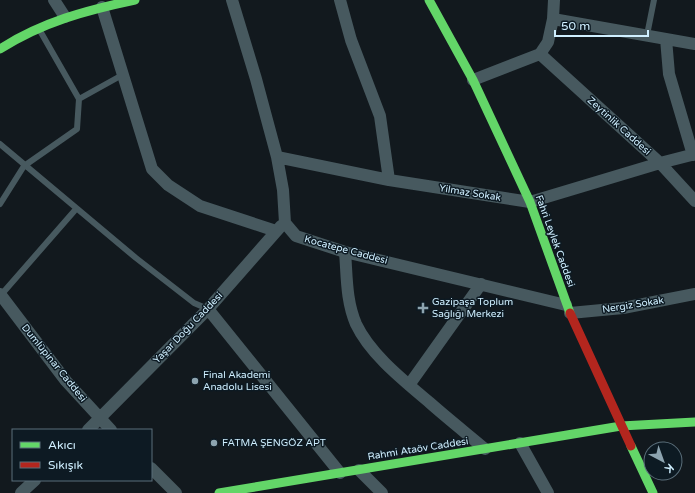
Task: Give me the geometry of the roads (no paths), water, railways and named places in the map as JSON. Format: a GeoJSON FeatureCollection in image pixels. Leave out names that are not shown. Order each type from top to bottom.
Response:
{"type":"FeatureCollection","features":[{"type":"Feature","properties":{"kind":"street"},"geometry":{"type":"LineString","coordinates":[[54,0],[65,17]]}},
{"type":"Feature","properties":{"kind":"street"},"geometry":{"type":"LineString","coordinates":[[0,49],[10,41],[65,17],[135,0]]}},
{"type":"Feature","properties":{"kind":"street"},"geometry":{"type":"LineString","coordinates":[[102,7],[124,74],[152,169],[168,185],[200,206],[280,226],[283,190],[277,157],[256,79],[232,0]]}},
{"type":"Feature","properties":{"kind":"street"},"geometry":{"type":"LineString","coordinates":[[340,0],[351,40],[380,116],[389,180]]}},
{"type":"Feature","properties":{"kind":"street","name":"Fahri Leylek Caddesi"},"geometry":{"type":"LineString","coordinates":[[429,0],[473,80],[530,202],[568,309],[653,493]]}},
{"type":"Feature","properties":{"kind":"street"},"geometry":{"type":"LineString","coordinates":[[473,80],[540,54],[548,42],[553,19],[554,0]]}},
{"type":"Feature","properties":{"kind":"street"},"geometry":{"type":"LineString","coordinates":[[553,19],[695,44]]}},
{"type":"Feature","properties":{"kind":"street"},"geometry":{"type":"LineString","coordinates":[[666,39],[670,74],[694,154]]}},
{"type":"Feature","properties":{"kind":"street","name":"Zeytinlik Caddesi"},"geometry":{"type":"LineString","coordinates":[[540,54],[660,163],[695,201]]}},
{"type":"Feature","properties":{"kind":"street","name":"Yilmaz Sokak"},"geometry":{"type":"LineString","coordinates":[[277,157],[389,180],[530,202],[694,154]]}},
{"type":"Feature","properties":{"kind":"street","name":"Kocatepe Caddesi"},"geometry":{"type":"LineString","coordinates":[[280,226],[296,236],[345,252],[481,284],[568,309]]}},
{"type":"Feature","properties":{"kind":"street","name":"Yaşar Doğu Caddesi"},"geometry":{"type":"LineString","coordinates":[[89,429],[208,309],[280,226]]}},
{"type":"Feature","properties":{"kind":"street"},"geometry":{"type":"LineString","coordinates":[[345,252],[347,292],[356,323],[367,342],[409,385],[485,449]]}},
{"type":"Feature","properties":{"kind":"street"},"geometry":{"type":"LineString","coordinates":[[409,385],[481,284]]}},
{"type":"Feature","properties":{"kind":"street","name":"Dumlüpinar Caddesi"},"geometry":{"type":"LineString","coordinates":[[0,294],[66,381],[110,429]]}},
{"type":"Feature","properties":{"kind":"street","name":"Nergiz Sokak"},"geometry":{"type":"LineString","coordinates":[[568,309],[624,308],[695,294]]}},
{"type":"Feature","properties":{"kind":"street"},"geometry":{"type":"LineString","coordinates":[[208,309],[340,473]]}},
{"type":"Feature","properties":{"kind":"street"},"geometry":{"type":"LineString","coordinates":[[621,426],[695,422]]}},
{"type":"Feature","properties":{"kind":"street","name":"Rahmi Ataöv Caddesi"},"geometry":{"type":"LineString","coordinates":[[219,493],[621,426]]}},
{"type":"Feature","properties":{"kind":"street"},"geometry":{"type":"LineString","coordinates":[[520,443],[548,493]]}},
{"type":"Feature","properties":{"kind":"street"},"geometry":{"type":"LineString","coordinates":[[152,469],[176,493]]}},
{"type":"Feature","properties":{"kind":"street"},"geometry":{"type":"LineString","coordinates":[[359,470],[382,493]]}},
{"type":"Feature","properties":{"kind":"street"},"geometry":{"type":"LineString","coordinates":[[21,493],[34,481]]}},
{"type":"Feature","properties":{"kind":"lane"},"geometry":{"type":"LineString","coordinates":[[647,36],[654,0]]}},
{"type":"Feature","properties":{"kind":"lane"},"geometry":{"type":"LineString","coordinates":[[0,204],[24,166],[77,129],[78,99],[38,28]]}},
{"type":"Feature","properties":{"kind":"lane"},"geometry":{"type":"LineString","coordinates":[[78,99],[124,74]]}},
{"type":"Feature","properties":{"kind":"lane"},"geometry":{"type":"LineString","coordinates":[[0,144],[24,166],[136,258],[194,303],[208,309]]}},
{"type":"Feature","properties":{"kind":"lane"},"geometry":{"type":"LineString","coordinates":[[0,294],[76,209]]}},
{"type":"Feature","properties":{"kind":"place","name":"Gazipaşa Toplum Sağlığı Merkezi"},"geometry":{"type":"Point","coordinates":[423,308]}},
{"type":"Feature","properties":{"kind":"place","name":"Final Akademi Anadolu Lisesi"},"geometry":{"type":"Point","coordinates":[195,381]}},
{"type":"Feature","properties":{"kind":"place","name":"FATMA ŞENGÖZ APT"},"geometry":{"type":"Point","coordinates":[214,443]}}]}
